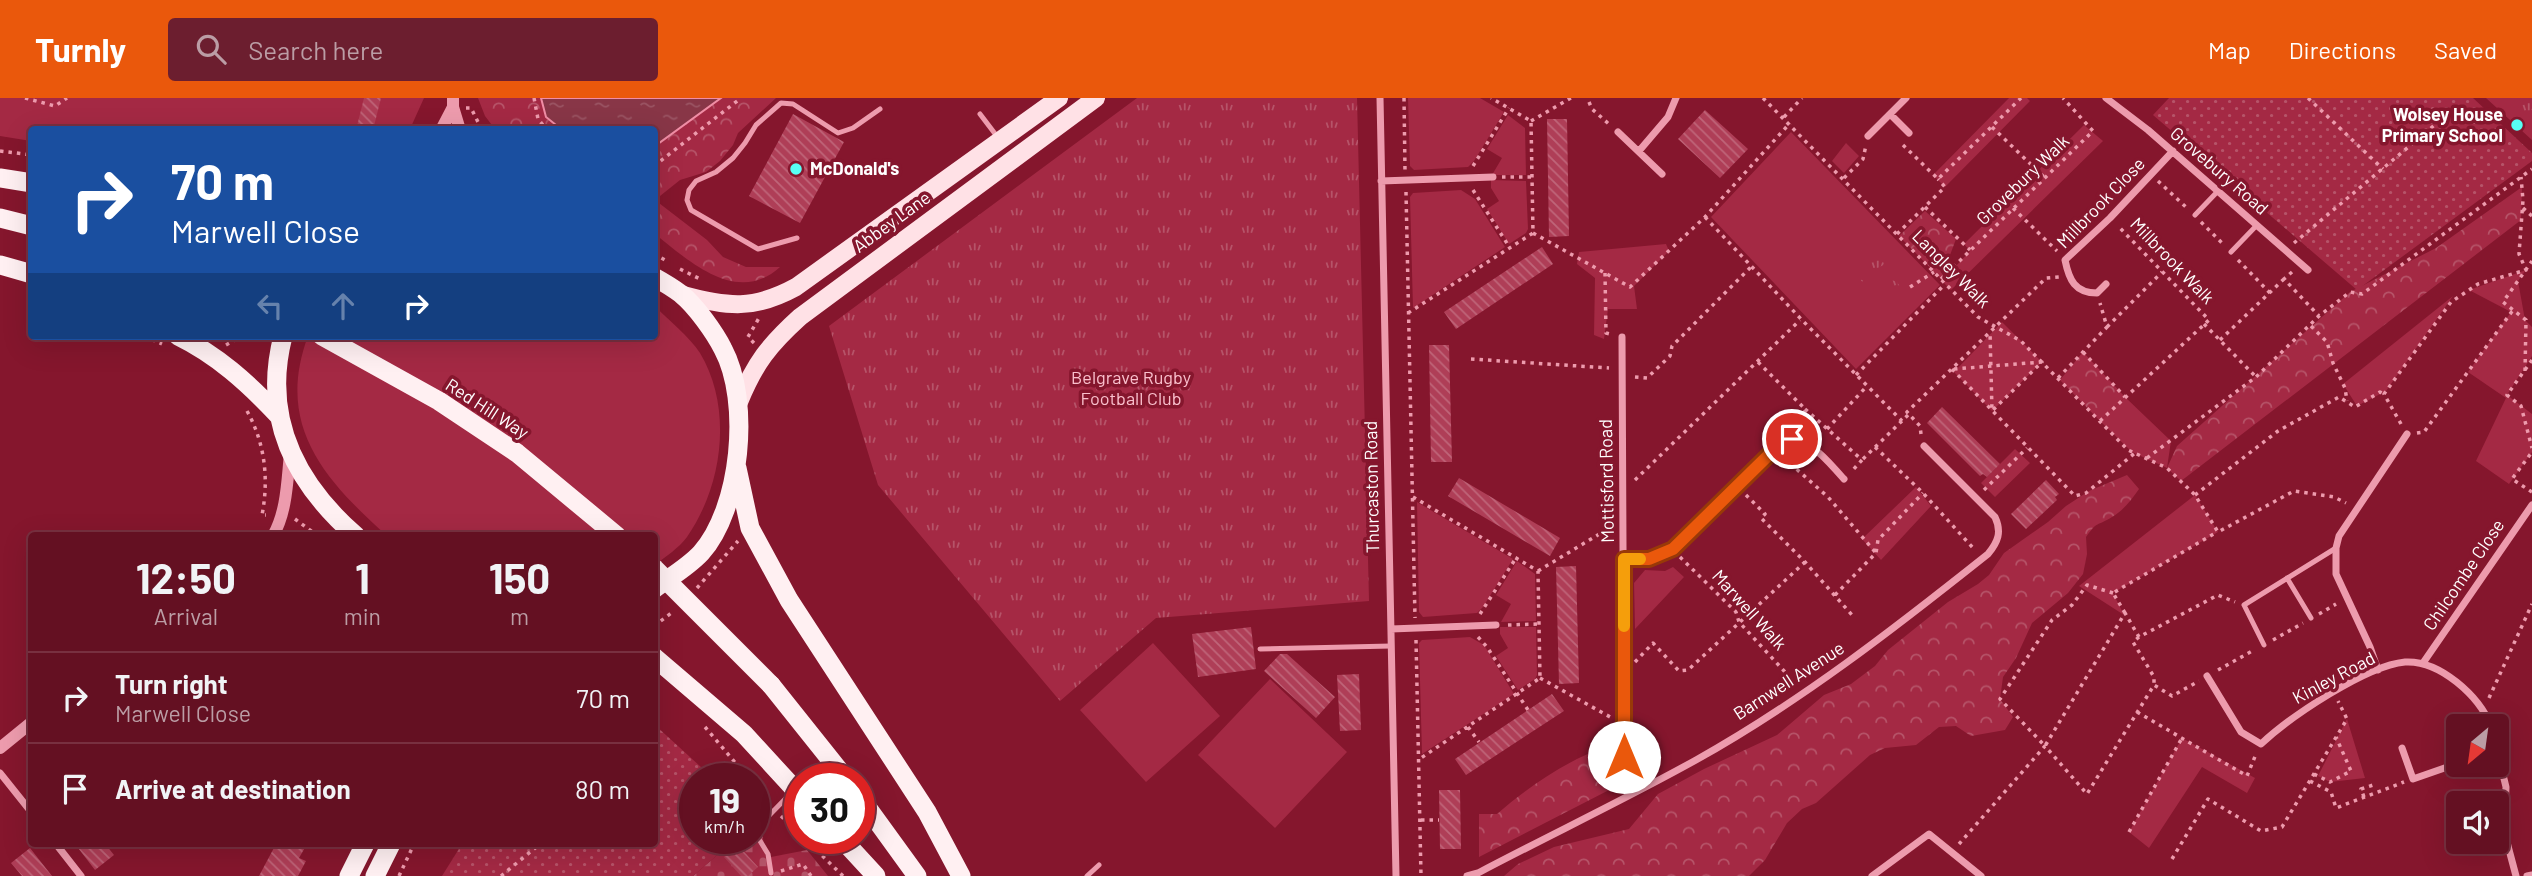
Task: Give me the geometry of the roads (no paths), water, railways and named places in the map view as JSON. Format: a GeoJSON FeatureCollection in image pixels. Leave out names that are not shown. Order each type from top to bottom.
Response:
{"type":"FeatureCollection","features":[{"type":"Feature","properties":{"kind":"highway"},"geometry":{"type":"LineString","coordinates":[[0,178],[28,182]]}},
{"type":"Feature","properties":{"kind":"highway"},"geometry":{"type":"LineString","coordinates":[[0,218],[28,225]]}},
{"type":"Feature","properties":{"kind":"highway"},"geometry":{"type":"LineString","coordinates":[[0,265],[28,273]]}},
{"type":"Feature","properties":{"kind":"highway"},"geometry":{"type":"LineString","coordinates":[[658,279],[683,295],[714,334],[732,370],[739,402],[737,468],[724,515],[701,553],[658,586]]}},
{"type":"Feature","properties":{"kind":"highway"},"geometry":{"type":"LineString","coordinates":[[184,340],[239,375],[278,415]]}},
{"type":"Feature","properties":{"kind":"highway"},"geometry":{"type":"LineString","coordinates":[[282,340],[276,372],[278,415],[290,452],[320,500],[352,532]]}},
{"type":"Feature","properties":{"kind":"highway","name":"Red Hill Way"},"geometry":{"type":"LineString","coordinates":[[329,340],[439,401],[517,453],[612,532]]}},
{"type":"Feature","properties":{"kind":"highway"},"geometry":{"type":"LineString","coordinates":[[737,468],[750,528],[789,600],[927,812],[961,876]]}},
{"type":"Feature","properties":{"kind":"highway"},"geometry":{"type":"LineString","coordinates":[[658,572],[771,685],[833,763]]}},
{"type":"Feature","properties":{"kind":"highway"},"geometry":{"type":"LineString","coordinates":[[658,660],[744,734],[784,778]]}},
{"type":"Feature","properties":{"kind":"highway"},"geometry":{"type":"LineString","coordinates":[[875,818],[917,876]]}},
{"type":"Feature","properties":{"kind":"highway"},"geometry":{"type":"LineString","coordinates":[[349,876],[364,847]]}},
{"type":"Feature","properties":{"kind":"highway"},"geometry":{"type":"LineString","coordinates":[[375,876],[390,847]]}},
{"type":"Feature","properties":{"kind":"highway"},"geometry":{"type":"LineString","coordinates":[[856,854],[877,876]]}},
{"type":"Feature","properties":{"kind":"main road","name":"Abbey Lane"},"geometry":{"type":"LineString","coordinates":[[683,295],[729,304],[757,303],[774,299],[796,288],[1059,98]]}},
{"type":"Feature","properties":{"kind":"main road","name":"Abbey Lane"},"geometry":{"type":"LineString","coordinates":[[739,402],[764,353],[800,317],[1096,98]]}},
{"type":"Feature","properties":{"kind":"street","name":"Thurcaston Road"},"geometry":{"type":"LineString","coordinates":[[1380,98],[1396,876]]}},
{"type":"Feature","properties":{"kind":"street"},"geometry":{"type":"LineString","coordinates":[[1639,151],[1668,117],[1676,98]]}},
{"type":"Feature","properties":{"kind":"street"},"geometry":{"type":"LineString","coordinates":[[1868,136],[1906,98]]}},
{"type":"Feature","properties":{"kind":"street","name":"Grovebury Road"},"geometry":{"type":"LineString","coordinates":[[2106,98],[2173,151],[2308,270]]}},
{"type":"Feature","properties":{"kind":"street"},"geometry":{"type":"LineString","coordinates":[[443,126],[453,103]]}},
{"type":"Feature","properties":{"kind":"street"},"geometry":{"type":"LineString","coordinates":[[453,103],[459,126]]}},
{"type":"Feature","properties":{"kind":"street"},"geometry":{"type":"LineString","coordinates":[[1890,114],[1909,133]]}},
{"type":"Feature","properties":{"kind":"street"},"geometry":{"type":"LineString","coordinates":[[1618,132],[1662,174]]}},
{"type":"Feature","properties":{"kind":"street","name":"Millbrook Close"},"geometry":{"type":"LineString","coordinates":[[2106,284],[2097,293],[2087,293],[2075,287],[2068,276],[2066,260],[2173,151]]}},
{"type":"Feature","properties":{"kind":"street"},"geometry":{"type":"LineString","coordinates":[[1381,181],[1493,177]]}},
{"type":"Feature","properties":{"kind":"street","name":"Mottisford Road"},"geometry":{"type":"LineString","coordinates":[[1622,337],[1624,757],[1638,790]]}},
{"type":"Feature","properties":{"kind":"street"},"geometry":{"type":"LineString","coordinates":[[2378,670],[2336,574],[2336,548],[2339,536],[2407,435]]}},
{"type":"Feature","properties":{"kind":"street"},"geometry":{"type":"LineString","coordinates":[[1624,559],[1649,559],[1673,549],[1782,442],[1792,439],[1811,446],[1844,479]]}},
{"type":"Feature","properties":{"kind":"street","name":"Barnwell Avenue"},"geometry":{"type":"LineString","coordinates":[[1466,876],[1478,873],[1697,759],[1804,691],[1882,637],[1982,559],[1995,546],[1999,526],[1995,517],[1924,446]]}},
{"type":"Feature","properties":{"kind":"street"},"geometry":{"type":"LineString","coordinates":[[275,532],[286,499],[290,452]]}},
{"type":"Feature","properties":{"kind":"street","name":"Chilcombe Close"},"geometry":{"type":"LineString","coordinates":[[2423,663],[2532,505]]}},
{"type":"Feature","properties":{"kind":"street"},"geometry":{"type":"LineString","coordinates":[[1391,629],[1496,625]]}},
{"type":"Feature","properties":{"kind":"street","name":"Kinley Road"},"geometry":{"type":"LineString","coordinates":[[2207,676],[2241,732],[2260,744],[2280,726],[2334,692],[2378,670],[2404,662],[2423,663]]}},
{"type":"Feature","properties":{"kind":"street"},"geometry":{"type":"LineString","coordinates":[[2423,663],[2461,683],[2483,714]]}},
{"type":"Feature","properties":{"kind":"street"},"geometry":{"type":"LineString","coordinates":[[0,748],[28,725]]}},
{"type":"Feature","properties":{"kind":"street"},"geometry":{"type":"LineString","coordinates":[[2402,748],[2413,779],[2446,768]]}},
{"type":"Feature","properties":{"kind":"street"},"geometry":{"type":"LineString","coordinates":[[0,773],[28,808]]}},
{"type":"Feature","properties":{"kind":"street"},"geometry":{"type":"LineString","coordinates":[[2504,777],[2506,787],[2504,831],[2516,876]]}},
{"type":"Feature","properties":{"kind":"street"},"geometry":{"type":"LineString","coordinates":[[1872,876],[1929,834],[1981,876]]}},
{"type":"Feature","properties":{"kind":"street"},"geometry":{"type":"LineString","coordinates":[[58,847],[81,876]]}},
{"type":"Feature","properties":{"kind":"street"},"geometry":{"type":"LineString","coordinates":[[2527,876],[2532,874]]}},
{"type":"Feature","properties":{"kind":"lane"},"geometry":{"type":"LineString","coordinates":[[797,238],[758,249],[691,211],[687,200],[689,190],[696,181],[716,172],[733,158],[756,125],[781,103],[793,104],[838,133],[853,128],[880,108]]}},
{"type":"Feature","properties":{"kind":"lane"},"geometry":{"type":"LineString","coordinates":[[980,114],[1001,141]]}},
{"type":"Feature","properties":{"kind":"lane"},"geometry":{"type":"LineString","coordinates":[[2195,215],[2218,191]]}},
{"type":"Feature","properties":{"kind":"lane"},"geometry":{"type":"LineString","coordinates":[[2231,252],[2257,225]]}},
{"type":"Feature","properties":{"kind":"lane"},"geometry":{"type":"LineString","coordinates":[[2264,645],[2244,605],[2336,548]]}},
{"type":"Feature","properties":{"kind":"lane"},"geometry":{"type":"LineString","coordinates":[[2287,578],[2311,618]]}},
{"type":"Feature","properties":{"kind":"lane"},"geometry":{"type":"LineString","coordinates":[[1260,649],[1391,646]]}},
{"type":"Feature","properties":{"kind":"lane"},"geometry":{"type":"LineString","coordinates":[[770,816],[784,804]]}},
{"type":"Feature","properties":{"kind":"lane"},"geometry":{"type":"LineString","coordinates":[[768,854],[771,873]]}},
{"type":"Feature","properties":{"kind":"lane"},"geometry":{"type":"LineString","coordinates":[[1087,876],[1099,865]]}},
{"type":"Feature","properties":{"kind":"water"},"geometry":{"type":"Polygon","coordinates":[[[541,98],[721,98],[658,144],[658,126],[557,126],[546,117],[541,98]]]}},
{"type":"Feature","properties":{"kind":"place","name":"Wolsey House Primary School"},"geometry":{"type":"Point","coordinates":[2517,125]}},
{"type":"Feature","properties":{"kind":"place","name":"McDonald's"},"geometry":{"type":"Point","coordinates":[796,169]}},
{"type":"Feature","properties":{"kind":"park label","name":"Belgrave Rugby Football Club"},"geometry":{"type":"Point","coordinates":[1131,388]}}]}
